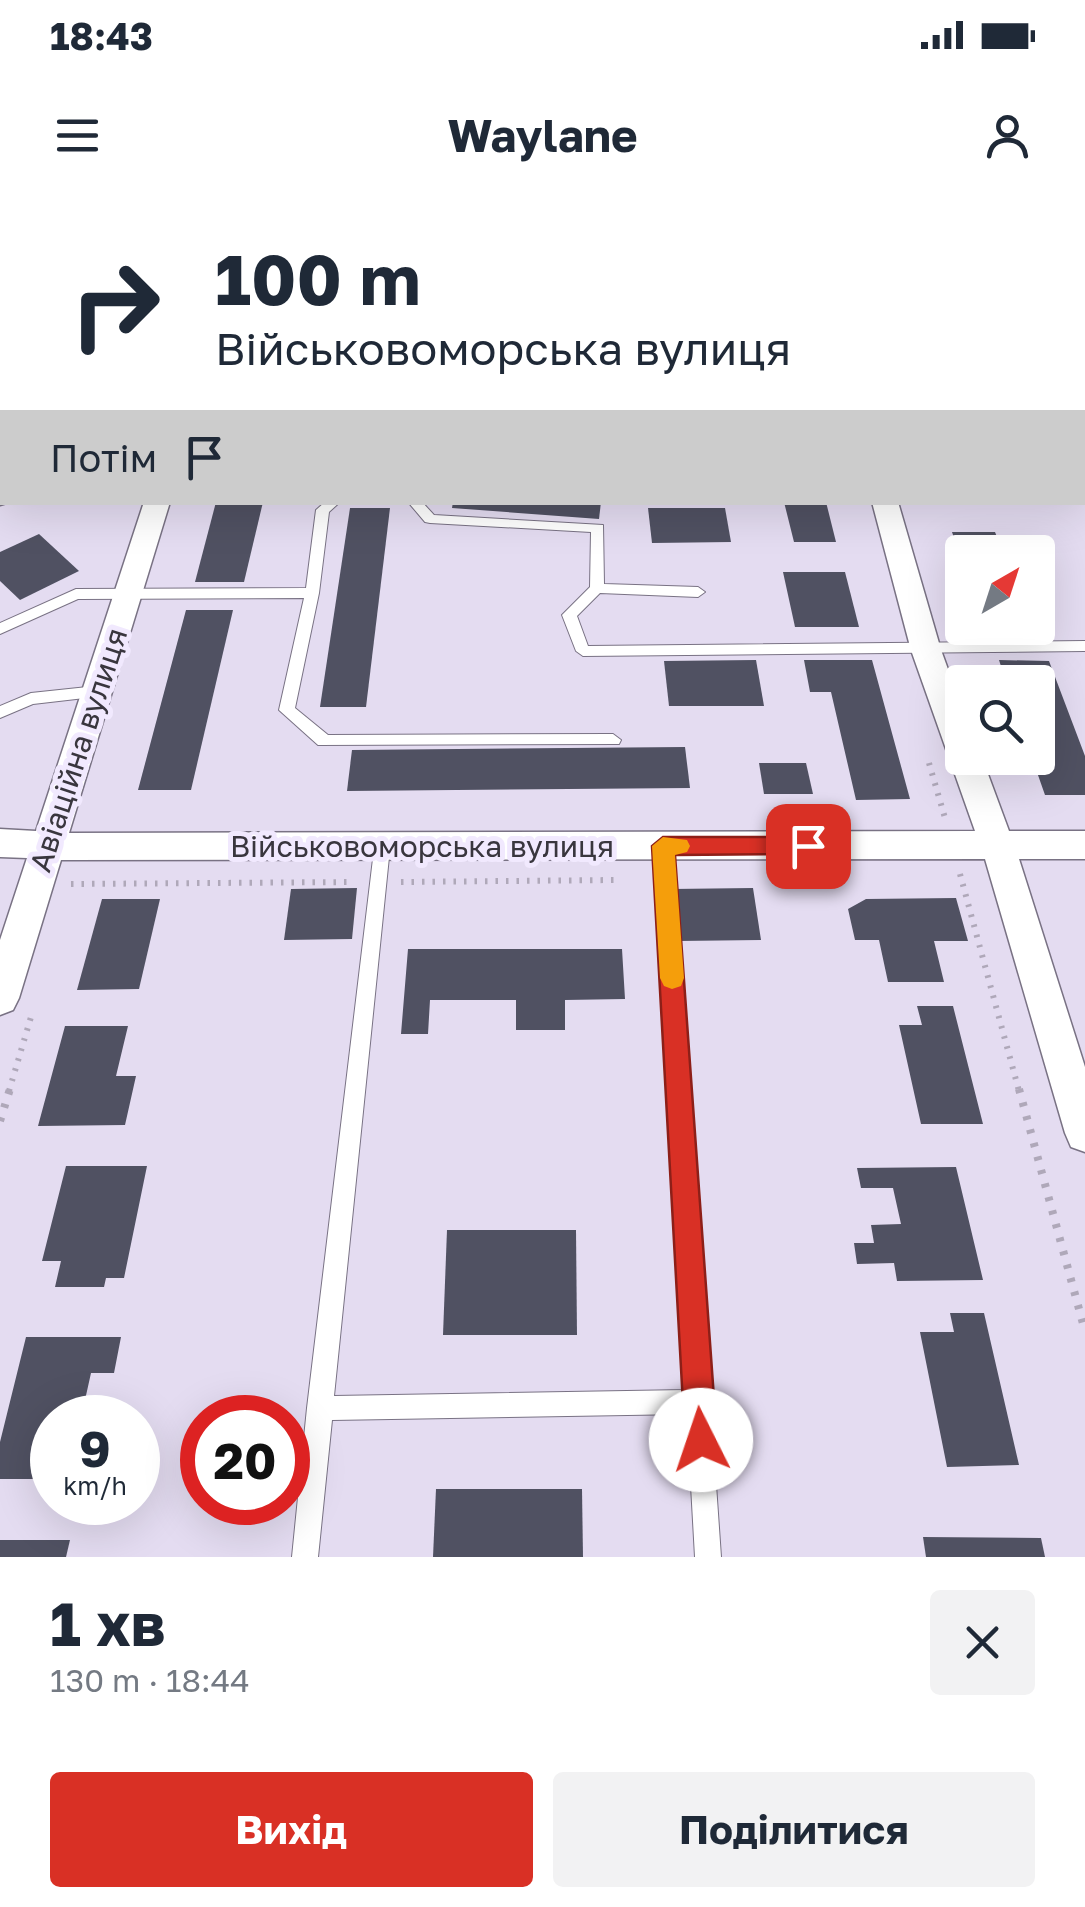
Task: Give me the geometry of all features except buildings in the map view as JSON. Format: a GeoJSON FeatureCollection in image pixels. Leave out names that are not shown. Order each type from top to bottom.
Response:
{"type":"FeatureCollection","features":[{"type":"Feature","properties":{"kind":"street","name":"Авіаційна вулиця"},"geometry":{"type":"LineString","coordinates":[[0,998],[156,505]]}},
{"type":"Feature","properties":{"kind":"street"},"geometry":{"type":"LineString","coordinates":[[887,505],[926,650],[945,702]]}},
{"type":"Feature","properties":{"kind":"street"},"geometry":{"type":"LineString","coordinates":[[972,775],[1003,863],[1085,1134]]}},
{"type":"Feature","properties":{"kind":"street","name":"Військовоморська вулиця"},"geometry":{"type":"LineString","coordinates":[[0,843],[381,847],[665,863],[1003,863],[1085,845]]}},
{"type":"Feature","properties":{"kind":"lane"},"geometry":{"type":"LineString","coordinates":[[330,505],[324,510],[312,593],[287,710],[324,741],[613,740]]}},
{"type":"Feature","properties":{"kind":"lane"},"geometry":{"type":"LineString","coordinates":[[417,505],[430,520],[598,528],[597,588]]}},
{"type":"Feature","properties":{"kind":"lane"},"geometry":{"type":"LineString","coordinates":[[698,592],[597,588],[568,615],[583,650],[1085,646]]}},
{"type":"Feature","properties":{"kind":"lane"},"geometry":{"type":"LineString","coordinates":[[0,629],[76,594],[312,593]]}},
{"type":"Feature","properties":{"kind":"lane"},"geometry":{"type":"LineString","coordinates":[[0,712],[32,699],[97,692]]}},
{"type":"Feature","properties":{"kind":"lane"},"geometry":{"type":"LineString","coordinates":[[305,1557],[381,847]]}},
{"type":"Feature","properties":{"kind":"lane"},"geometry":{"type":"LineString","coordinates":[[665,863],[708,1557]]}},
{"type":"Feature","properties":{"kind":"lane"},"geometry":{"type":"LineString","coordinates":[[320,1408],[698,1402]]}},
{"type":"Feature","properties":{"kind":"path"},"geometry":{"type":"LineString","coordinates":[[928,761],[1085,1331]]}},
{"type":"Feature","properties":{"kind":"path"},"geometry":{"type":"LineString","coordinates":[[942,878],[957,862],[1003,863]]}},
{"type":"Feature","properties":{"kind":"path"},"geometry":{"type":"LineString","coordinates":[[37,884],[378,882],[665,863]]}},
{"type":"Feature","properties":{"kind":"slow traffic"},"geometry":{"type":"LineString","coordinates":[[672,978],[663,846],[679,846]]}},
{"type":"Feature","properties":{"kind":"route"},"geometry":{"type":"LineString","coordinates":[[701,1440],[663,846],[808,846]]}}]}
